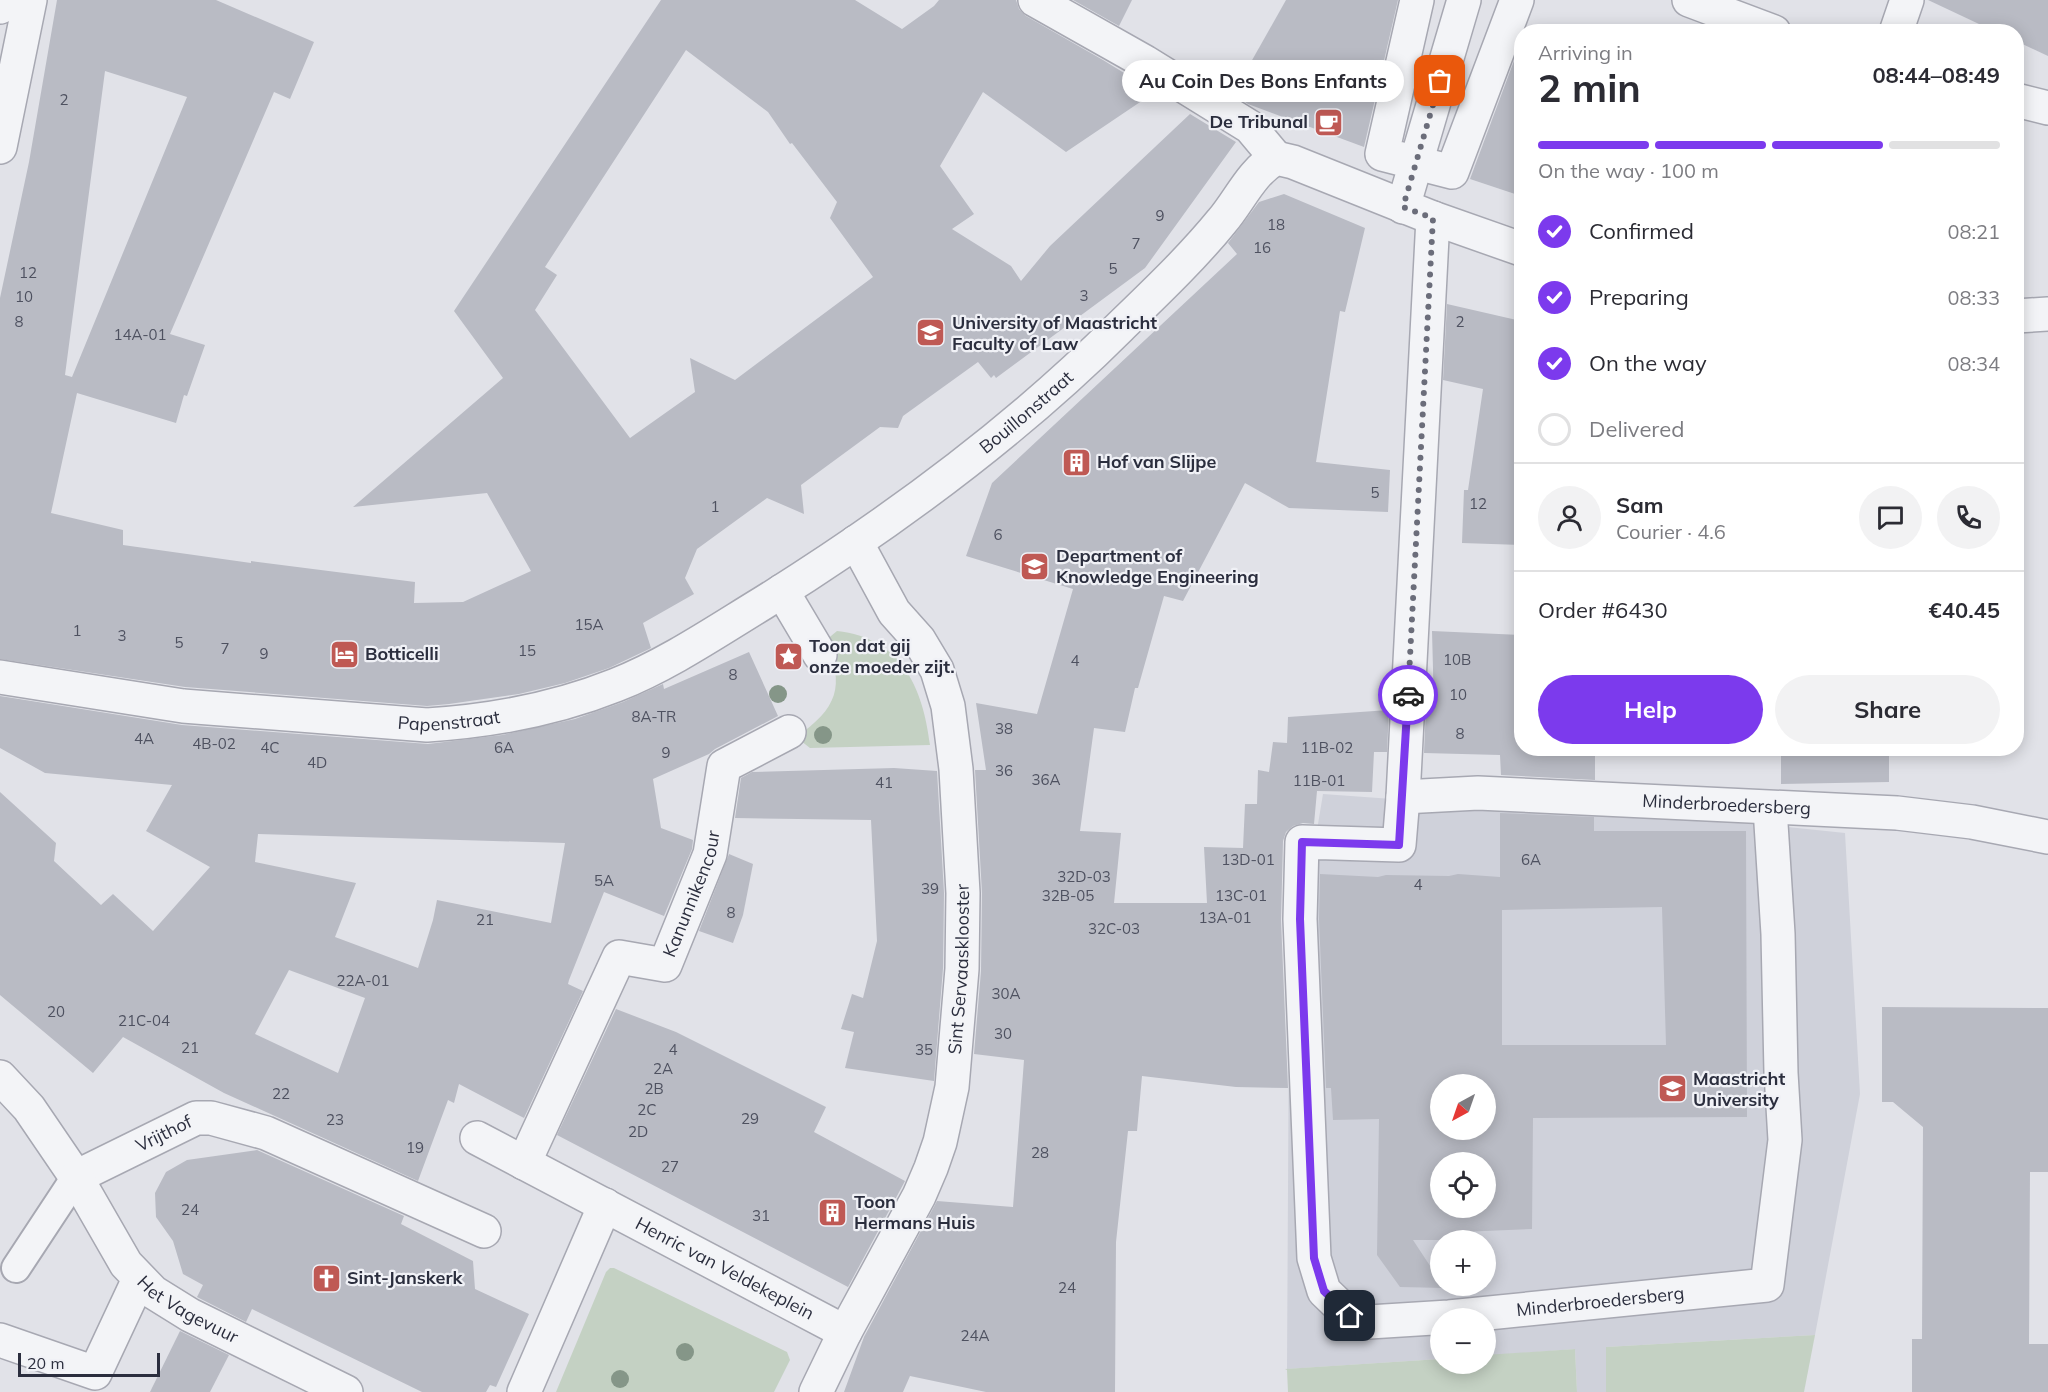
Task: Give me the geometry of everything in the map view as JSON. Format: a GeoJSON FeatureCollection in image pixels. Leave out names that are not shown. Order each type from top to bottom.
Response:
{"type":"FeatureCollection","features":[{"type":"Feature","properties":{"kind":"street"},"geometry":{"type":"LineString","coordinates":[[0,7],[8,0]]}},
{"type":"Feature","properties":{"kind":"street"},"geometry":{"type":"LineString","coordinates":[[0,147],[30,0]]}},
{"type":"Feature","properties":{"kind":"street"},"geometry":{"type":"LineString","coordinates":[[1035,0],[1145,62],[1250,128],[1276,158],[1293,162],[1418,212],[1514,246]]}},
{"type":"Feature","properties":{"kind":"street"},"geometry":{"type":"LineString","coordinates":[[1417,0],[1382,154],[1452,172],[1517,0]]}},
{"type":"Feature","properties":{"kind":"street","name":"Minderbroedersberg"},"geometry":{"type":"LineString","coordinates":[[1464,0],[1416,162],[1418,212],[1403,797],[1399,845],[1302,842],[1300,919],[1314,1258],[1324,1291],[1350,1316],[1369,1322],[1449,1317],[1767,1285],[1785,1140],[1778,934],[1770,808]]}},
{"type":"Feature","properties":{"kind":"street"},"geometry":{"type":"LineString","coordinates":[[1689,0],[1753,24]]}},
{"type":"Feature","properties":{"kind":"street"},"geometry":{"type":"LineString","coordinates":[[1899,24],[1907,0]]}},
{"type":"Feature","properties":{"kind":"street"},"geometry":{"type":"LineString","coordinates":[[2024,102],[2048,108]]}},
{"type":"Feature","properties":{"kind":"street","name":"Bouillonstraat"},"geometry":{"type":"LineString","coordinates":[[856,542],[977,455],[1086,361],[1179,269],[1223,220],[1258,172],[1276,158]]}},
{"type":"Feature","properties":{"kind":"street"},"geometry":{"type":"LineString","coordinates":[[2024,316],[2048,315]]}},
{"type":"Feature","properties":{"kind":"street","name":"Papenstraat"},"geometry":{"type":"LineString","coordinates":[[0,677],[183,706],[357,721],[427,725],[495,719],[557,704],[617,685],[693,646],[783,591],[856,542]]}},
{"type":"Feature","properties":{"kind":"street","name":"Sint Servaasklooster"},"geometry":{"type":"LineString","coordinates":[[816,1392],[845,1332],[919,1196],[937,1150],[952,1087],[962,969],[963,893],[956,769],[948,706],[937,670],[919,640],[894,612],[856,542]]}},
{"type":"Feature","properties":{"kind":"street"},"geometry":{"type":"LineString","coordinates":[[783,591],[820,655]]}},
{"type":"Feature","properties":{"kind":"street","name":"Kanunnikencour"},"geometry":{"type":"LineString","coordinates":[[524,1163],[619,957],[665,965],[710,854],[724,766],[789,732]]}},
{"type":"Feature","properties":{"kind":"street","name":"Minderbroedersberg"},"geometry":{"type":"LineString","coordinates":[[1403,797],[1478,793],[1897,813],[1971,822],[2048,837]]}},
{"type":"Feature","properties":{"kind":"street"},"geometry":{"type":"LineString","coordinates":[[3,1089],[29,1107],[76,1177]]}},
{"type":"Feature","properties":{"kind":"street","name":"Vrijthof"},"geometry":{"type":"LineString","coordinates":[[76,1177],[196,1118],[211,1118],[266,1133],[484,1231]]}},
{"type":"Feature","properties":{"kind":"street","name":"Henric van Veldekeplein"},"geometry":{"type":"LineString","coordinates":[[477,1138],[845,1332]]}},
{"type":"Feature","properties":{"kind":"street","name":"Het Vagevuur"},"geometry":{"type":"LineString","coordinates":[[76,1177],[126,1264],[153,1292],[190,1315],[346,1392]]}},
{"type":"Feature","properties":{"kind":"street"},"geometry":{"type":"LineString","coordinates":[[524,1392],[605,1205]]}},
{"type":"Feature","properties":{"kind":"street"},"geometry":{"type":"LineString","coordinates":[[0,1340],[95,1373],[139,1279]]}},
{"type":"Feature","properties":{"kind":"lane"},"geometry":{"type":"LineString","coordinates":[[16,1268],[76,1177]]}},
{"type":"Feature","properties":{"kind":"shaded area","name":"Maastricht University"},"geometry":{"type":"Polygon","coordinates":[[[1323,794],[1406,800],[1498,797],[1845,833],[1860,1094],[1815,1335],[1606,1347],[1606,1392],[1577,1392],[1575,1349],[1496,1355],[1496,1308],[1430,1308],[1430,1360],[1287,1369],[1290,830],[1301,832],[1317,830],[1323,794]]]}},
{"type":"Feature","properties":{"kind":"green space"},"geometry":{"type":"Polygon","coordinates":[[[837,631],[859,636],[878,644],[893,655],[905,669],[922,704],[930,745],[810,748],[796,737],[821,717],[834,695],[835,671],[825,641],[837,631]]]}},
{"type":"Feature","properties":{"kind":"green space"},"geometry":{"type":"Polygon","coordinates":[[[610,1268],[787,1352],[790,1360],[774,1392],[556,1392],[606,1272],[610,1268]]]}},
{"type":"Feature","properties":{"kind":"green space"},"geometry":{"type":"Polygon","coordinates":[[[1815,1335],[1804,1392],[1606,1392],[1606,1347],[1815,1335]]]}},
{"type":"Feature","properties":{"kind":"green space"},"geometry":{"type":"Polygon","coordinates":[[[1575,1349],[1577,1392],[1288,1392],[1287,1370],[1285,1369],[1430,1360],[1430,1374],[1496,1374],[1496,1354],[1575,1349]]]}},
{"type":"Feature","properties":{"kind":"building"},"geometry":{"type":"Polygon","coordinates":[[[57,0],[216,0],[314,42],[290,99],[274,92],[170,334],[205,345],[187,396],[184,395],[176,423],[77,393],[51,513],[123,530],[123,545],[415,582],[414,603],[463,602],[531,571],[487,493],[353,507],[503,378],[454,311],[661,0],[855,0],[902,29],[939,0],[1016,0],[1019,9],[1026,16],[1155,92],[1066,152],[983,92],[940,166],[974,214],[952,229],[1011,266],[1021,281],[1050,246],[1190,114],[1236,142],[1145,268],[996,378],[994,375],[991,378],[978,362],[903,416],[898,428],[880,427],[801,485],[804,514],[767,498],[697,549],[685,578],[694,594],[643,623],[651,648],[609,668],[565,683],[519,694],[427,706],[185,687],[0,659],[0,298],[29,162],[57,0]],[[686,50],[545,267],[557,275],[535,310],[630,438],[695,392],[690,358],[735,380],[873,277],[830,218],[837,202],[792,143],[790,144],[768,112],[686,50]],[[105,71],[65,375],[72,377],[187,97],[105,71]]]}},
{"type":"Feature","properties":{"kind":"building"},"geometry":{"type":"Polygon","coordinates":[[[1073,0],[1132,0],[1119,26],[1073,0]]]}},
{"type":"Feature","properties":{"kind":"building"},"geometry":{"type":"Polygon","coordinates":[[[1286,0],[1398,0],[1364,147],[1248,104],[1233,94],[1286,0]]]}},
{"type":"Feature","properties":{"kind":"building"},"geometry":{"type":"Polygon","coordinates":[[[1928,0],[2048,0],[2048,56],[2024,45],[2024,24],[1979,24],[1928,0]]]}},
{"type":"Feature","properties":{"kind":"building"},"geometry":{"type":"Polygon","coordinates":[[[1514,61],[1514,194],[1470,179],[1514,61]]]}},
{"type":"Feature","properties":{"kind":"building"},"geometry":{"type":"Polygon","coordinates":[[[1284,194],[1365,228],[1345,312],[1340,311],[1316,462],[1390,470],[1388,512],[1289,508],[1245,483],[1183,601],[1164,596],[1138,688],[1135,688],[1125,732],[1094,728],[1080,831],[1121,833],[1114,903],[1207,903],[1204,847],[1243,848],[1245,804],[1257,804],[1258,770],[1269,772],[1273,742],[1287,743],[1288,717],[1389,710],[1387,752],[1374,752],[1372,792],[1317,791],[1314,824],[1303,823],[1293,826],[1286,832],[1283,841],[1281,920],[1288,1088],[1236,1087],[1142,1076],[1137,1131],[1128,1131],[1116,1242],[1115,1392],[986,1392],[910,1376],[903,1392],[844,1392],[864,1337],[937,1201],[1013,1207],[1024,1060],[974,1054],[981,971],[982,893],[975,770],[986,770],[976,703],[1037,714],[1073,589],[966,556],[992,483],[1237,254],[1228,243],[1259,202],[1284,194]]]}},
{"type":"Feature","properties":{"kind":"building"},"geometry":{"type":"Polygon","coordinates":[[[1447,304],[1514,319],[1514,545],[1462,543],[1464,490],[1468,490],[1483,389],[1443,380],[1447,304]]]}},
{"type":"Feature","properties":{"kind":"building"},"geometry":{"type":"Polygon","coordinates":[[[1432,631],[1514,635],[1514,756],[1595,756],[1595,780],[1501,775],[1500,755],[1424,753],[1426,707],[1434,707],[1432,631]]]}},
{"type":"Feature","properties":{"kind":"building"},"geometry":{"type":"Polygon","coordinates":[[[749,652],[778,716],[709,754],[653,779],[661,828],[693,840],[692,849],[664,916],[604,892],[568,984],[583,991],[524,1118],[459,1084],[454,1103],[448,1100],[418,1181],[224,1093],[123,1037],[93,1073],[0,995],[0,792],[56,843],[54,861],[101,905],[113,894],[153,931],[210,867],[146,831],[172,785],[45,773],[0,748],[0,696],[182,725],[428,744],[502,735],[575,719],[623,702],[663,684],[664,689],[749,652]],[[258,834],[255,862],[356,883],[335,937],[418,968],[437,900],[551,923],[565,843],[258,834]],[[289,970],[255,1034],[338,1073],[365,998],[289,970]]]}},
{"type":"Feature","properties":{"kind":"building"},"geometry":{"type":"Polygon","coordinates":[[[1781,756],[1889,756],[1889,782],[1781,784],[1781,756]]]}},
{"type":"Feature","properties":{"kind":"building"},"geometry":{"type":"Polygon","coordinates":[[[894,768],[937,771],[944,893],[943,968],[934,1081],[845,1068],[854,1032],[841,1029],[852,994],[863,998],[877,941],[871,820],[735,818],[741,778],[752,772],[894,768]]]}},
{"type":"Feature","properties":{"kind":"building"},"geometry":{"type":"Polygon","coordinates":[[[1500,813],[1594,817],[1594,831],[1746,831],[1747,1117],[1533,1118],[1532,1229],[1430,1230],[1430,1240],[1413,1240],[1430,1266],[1430,1288],[1400,1287],[1377,1255],[1379,1119],[1333,1120],[1331,1088],[1326,1088],[1319,919],[1320,874],[1378,877],[1458,874],[1500,877],[1500,813]],[[1662,907],[1502,910],[1502,1045],[1666,1045],[1662,907]]]}},
{"type":"Feature","properties":{"kind":"building"},"geometry":{"type":"Polygon","coordinates":[[[729,854],[753,864],[743,915],[733,943],[699,931],[729,854]]]}},
{"type":"Feature","properties":{"kind":"building"},"geometry":{"type":"Polygon","coordinates":[[[1882,1007],[2048,1008],[2048,1172],[2030,1172],[2029,1344],[2048,1344],[2048,1392],[1912,1392],[1912,1339],[1922,1339],[1923,1127],[1893,1102],[1882,1102],[1882,1007]]]}},
{"type":"Feature","properties":{"kind":"building"},"geometry":{"type":"Polygon","coordinates":[[[616,1009],[676,1032],[826,1107],[814,1132],[905,1181],[848,1287],[557,1135],[616,1009]]]}},
{"type":"Feature","properties":{"kind":"building","name":"Sint-Janskerk"},"geometry":{"type":"Polygon","coordinates":[[[257,1150],[404,1216],[401,1224],[473,1261],[475,1289],[529,1314],[496,1387],[490,1385],[486,1392],[422,1392],[252,1309],[246,1322],[197,1297],[203,1285],[183,1274],[173,1241],[156,1217],[155,1193],[166,1172],[187,1160],[257,1150]]]}},
{"type":"Feature","properties":{"kind":"building"},"geometry":{"type":"Polygon","coordinates":[[[180,1331],[229,1355],[210,1392],[150,1392],[180,1331]]]}},
{"type":"Feature","properties":{"kind":"way so far"},"geometry":{"type":"LineString","coordinates":[[1408,695],[1433,218],[1403,207],[1440,81]]}},
{"type":"Feature","properties":{"kind":"place","name":"Au Coin Des Bons Enfants"},"geometry":{"type":"Point","coordinates":[1440,81]}},
{"type":"Feature","properties":{"kind":"place","name":"De Tribunal"},"geometry":{"type":"Point","coordinates":[1329,122]}},
{"type":"Feature","properties":{"kind":"place","name":"University of Maastricht Faculty of Law"},"geometry":{"type":"Point","coordinates":[931,333]}},
{"type":"Feature","properties":{"kind":"place","name":"Hof van Slijpe"},"geometry":{"type":"Point","coordinates":[1076,462]}},
{"type":"Feature","properties":{"kind":"place","name":"Department of Knowledge Engineering"},"geometry":{"type":"Point","coordinates":[1035,566]}},
{"type":"Feature","properties":{"kind":"place","name":"Botticelli"},"geometry":{"type":"Point","coordinates":[344,654]}},
{"type":"Feature","properties":{"kind":"place","name":"Toon dat gij onze moeder zijt."},"geometry":{"type":"Point","coordinates":[788,656]}},
{"type":"Feature","properties":{"kind":"place","name":"Maastricht University"},"geometry":{"type":"Point","coordinates":[1672,1089]}},
{"type":"Feature","properties":{"kind":"place","name":"Toon Hermans Huis"},"geometry":{"type":"Point","coordinates":[833,1212]}},
{"type":"Feature","properties":{"kind":"place","name":"Sint-Janskerk"},"geometry":{"type":"Point","coordinates":[326,1278]}},
{"type":"Feature","properties":{"kind":"route"},"geometry":{"type":"LineString","coordinates":[[1350,1316],[1324,1291],[1314,1258],[1300,919],[1302,842],[1399,845],[1408,695]]}}]}
